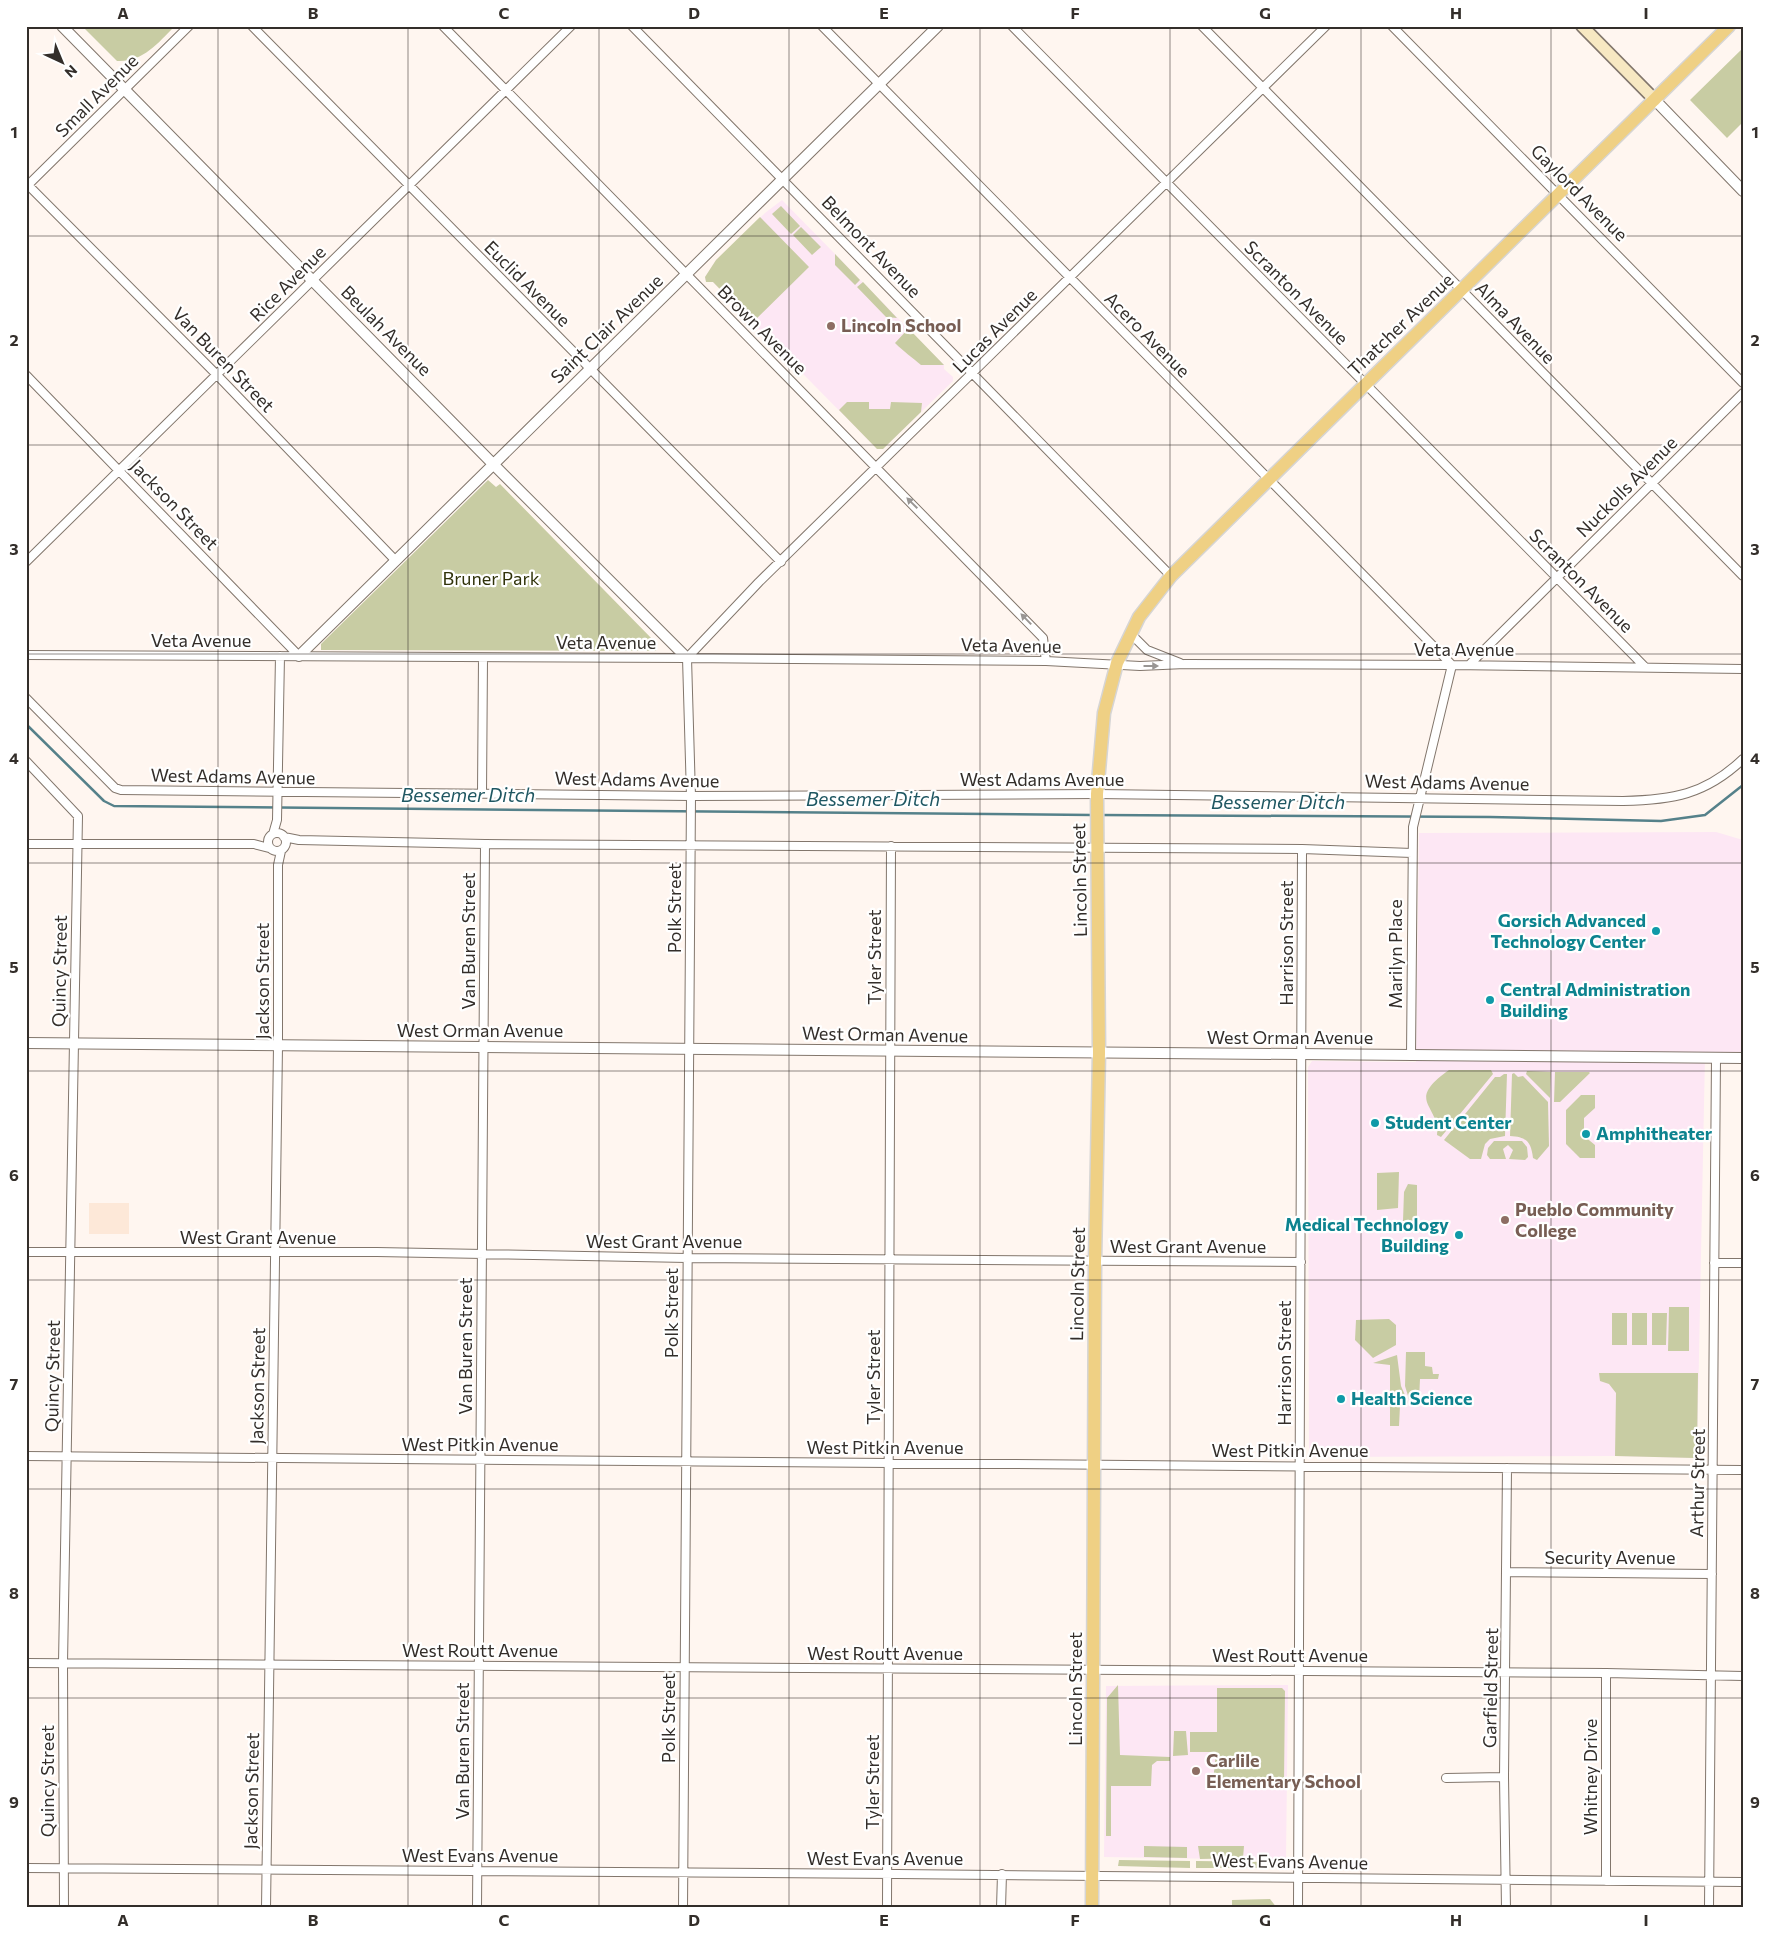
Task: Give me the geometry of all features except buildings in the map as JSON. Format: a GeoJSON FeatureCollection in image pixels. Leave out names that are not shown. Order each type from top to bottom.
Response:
{"type":"FeatureCollection","features":[{"type":"Feature","properties":{"kind":"main road"},"geometry":{"type":"LineString","coordinates":[[1582,26],[1655,100]]}},
{"type":"Feature","properties":{"kind":"main road","name":"Thatcher Avenue"},"geometry":{"type":"LineString","coordinates":[[1117,663],[1130,633],[1140,617],[1172,576],[1729,26]]}},
{"type":"Feature","properties":{"kind":"main road","name":"Lincoln Street"},"geometry":{"type":"LineString","coordinates":[[1092,1908],[1095,1262],[1099,1053],[1097,800],[1104,713],[1117,663]]}},
{"type":"Feature","properties":{"kind":"street","name":"Beulah Avenue"},"geometry":{"type":"LineString","coordinates":[[62,26],[494,465],[687,658]]}},
{"type":"Feature","properties":{"kind":"street","name":"Small Avenue"},"geometry":{"type":"LineString","coordinates":[[27,185],[189,26]]}},
{"type":"Feature","properties":{"kind":"street","name":"Euclid Avenue"},"geometry":{"type":"LineString","coordinates":[[252,26],[781,562]]}},
{"type":"Feature","properties":{"kind":"street","name":"Brown Avenue"},"geometry":{"type":"LineString","coordinates":[[443,26],[1043,638],[1046,661]]}},
{"type":"Feature","properties":{"kind":"street","name":"Rice Avenue"},"geometry":{"type":"LineString","coordinates":[[26,562],[571,26]]}},
{"type":"Feature","properties":{"kind":"street","name":"Belmont Avenue"},"geometry":{"type":"LineString","coordinates":[[632,26],[1172,576]]}},
{"type":"Feature","properties":{"kind":"street","name":"Acero Avenue"},"geometry":{"type":"LineString","coordinates":[[822,26],[1452,665]]}},
{"type":"Feature","properties":{"kind":"street","name":"Saint Clair Avenue"},"geometry":{"type":"LineString","coordinates":[[299,656],[938,26]]}},
{"type":"Feature","properties":{"kind":"street","name":"Scranton Avenue"},"geometry":{"type":"LineString","coordinates":[[1012,26],[1644,666]]}},
{"type":"Feature","properties":{"kind":"street","name":"Alma Avenue"},"geometry":{"type":"LineString","coordinates":[[1202,26],[1743,576]]}},
{"type":"Feature","properties":{"kind":"street","name":"Lucas Avenue"},"geometry":{"type":"LineString","coordinates":[[687,658],[781,562],[1326,26]]}},
{"type":"Feature","properties":{"kind":"street","name":"Gaylord Avenue"},"geometry":{"type":"LineString","coordinates":[[1392,26],[1560,194],[1743,382]]}},
{"type":"Feature","properties":{"kind":"street"},"geometry":{"type":"LineString","coordinates":[[1655,100],[1743,191]]}},
{"type":"Feature","properties":{"kind":"street","name":"Van Buren Street"},"geometry":{"type":"LineString","coordinates":[[27,185],[216,375],[396,561]]}},
{"type":"Feature","properties":{"kind":"street","name":"Jackson Street"},"geometry":{"type":"LineString","coordinates":[[26,376],[119,469],[299,656]]}},
{"type":"Feature","properties":{"kind":"street","name":"Nuckolls Avenue"},"geometry":{"type":"LineString","coordinates":[[1469,665],[1743,393]]}},
{"type":"Feature","properties":{"kind":"street","name":"Veta Avenue"},"geometry":{"type":"LineString","coordinates":[[1130,633],[1147,650],[1185,664]]}},
{"type":"Feature","properties":{"kind":"street","name":"Veta Avenue"},"geometry":{"type":"LineString","coordinates":[[26,655],[687,658],[1046,661],[1117,663],[1140,666],[1185,664],[1469,665],[1644,666],[1743,669]]}},
{"type":"Feature","properties":{"kind":"street","name":"Jackson Street"},"geometry":{"type":"LineString","coordinates":[[266,1908],[278,1046],[277,797],[280,656]]}},
{"type":"Feature","properties":{"kind":"street"},"geometry":{"type":"LineString","coordinates":[[482,793],[483,658]]}},
{"type":"Feature","properties":{"kind":"street","name":"Polk Street"},"geometry":{"type":"LineString","coordinates":[[683,1908],[691,796],[687,658]]}},
{"type":"Feature","properties":{"kind":"street"},"geometry":{"type":"LineString","coordinates":[[1421,798],[1452,665]]}},
{"type":"Feature","properties":{"kind":"street","name":"West Adams Avenue"},"geometry":{"type":"LineString","coordinates":[[26,698],[114,788],[121,790],[277,797],[482,793],[1097,800],[1421,798],[1664,800],[1702,788],[1727,774],[1743,759]]}},
{"type":"Feature","properties":{"kind":"street","name":"Quincy Street"},"geometry":{"type":"LineString","coordinates":[[26,761],[78,816],[62,1663],[64,1908]]}},
{"type":"Feature","properties":{"kind":"street","name":"Marilyn Place"},"geometry":{"type":"LineString","coordinates":[[1411,1056],[1413,827],[1416,808],[1421,798]]}},
{"type":"Feature","properties":{"kind":"street"},"geometry":{"type":"LineString","coordinates":[[26,844],[254,844],[299,840],[485,844],[891,846],[1098,843],[1412,853]]}},
{"type":"Feature","properties":{"kind":"street","name":"Van Buren Street"},"geometry":{"type":"LineString","coordinates":[[477,1908],[485,844]]}},
{"type":"Feature","properties":{"kind":"street","name":"Tyler Street"},"geometry":{"type":"LineString","coordinates":[[887,1908],[891,846]]}},
{"type":"Feature","properties":{"kind":"street","name":"Harrison Street"},"geometry":{"type":"LineString","coordinates":[[1298,1908],[1302,849]]}},
{"type":"Feature","properties":{"kind":"street","name":"West Orman Avenue"},"geometry":{"type":"LineString","coordinates":[[26,1043],[1743,1058]]}},
{"type":"Feature","properties":{"kind":"street","name":"Arthur Street"},"geometry":{"type":"LineString","coordinates":[[1709,1908],[1716,1058]]}},
{"type":"Feature","properties":{"kind":"street","name":"West Grant Avenue"},"geometry":{"type":"LineString","coordinates":[[26,1252],[275,1252],[1095,1262],[1301,1262]]}},
{"type":"Feature","properties":{"kind":"street"},"geometry":{"type":"LineString","coordinates":[[1714,1263],[1743,1264]]}},
{"type":"Feature","properties":{"kind":"street","name":"West Pitkin Avenue"},"geometry":{"type":"LineString","coordinates":[[26,1456],[1743,1470]]}},
{"type":"Feature","properties":{"kind":"street","name":"Garfield Street"},"geometry":{"type":"LineString","coordinates":[[1506,1908],[1504,1778],[1507,1673],[1507,1468]]}},
{"type":"Feature","properties":{"kind":"street","name":"Security Avenue"},"geometry":{"type":"LineString","coordinates":[[1507,1572],[1712,1574]]}},
{"type":"Feature","properties":{"kind":"street","name":"West Routt Avenue"},"geometry":{"type":"LineString","coordinates":[[26,1663],[1507,1673],[1606,1672],[1743,1676]]}},
{"type":"Feature","properties":{"kind":"street","name":"Whitney Drive"},"geometry":{"type":"LineString","coordinates":[[1606,1672],[1606,1881]]}},
{"type":"Feature","properties":{"kind":"street"},"geometry":{"type":"LineString","coordinates":[[1446,1778],[1504,1778]]}},
{"type":"Feature","properties":{"kind":"street","name":"West Evans Avenue"},"geometry":{"type":"LineString","coordinates":[[26,1868],[477,1870],[887,1875],[1092,1874],[1743,1882]]}},
{"type":"Feature","properties":{"kind":"street"},"geometry":{"type":"LineString","coordinates":[[1001,1908],[1002,1874]]}},
{"type":"Feature","properties":{"kind":"shaded area","name":"Lincoln School"},"geometry":{"type":"Polygon","coordinates":[[[782,200],[944,365],[944,369],[953,377],[953,381],[883,449],[877,449],[753,323],[743,319],[744,314],[713,282],[705,280],[716,260],[765,213],[782,200]]]}},
{"type":"Feature","properties":{"kind":"shaded area","name":"Pueblo Community College"},"geometry":{"type":"Polygon","coordinates":[[[1716,832],[1743,840],[1743,1052],[1713,1052],[1705,1055],[1697,1456],[1694,1458],[1615,1456],[1309,1457],[1308,1067],[1312,1061],[1416,1062],[1419,833],[1716,832]]]}},
{"type":"Feature","properties":{"kind":"shaded area"},"geometry":{"type":"Polygon","coordinates":[[[89,1203],[129,1203],[129,1234],[89,1234],[89,1203]]]}},
{"type":"Feature","properties":{"kind":"shaded area","name":"Carlile Elementary School"},"geometry":{"type":"Polygon","coordinates":[[[1288,1685],[1286,1860],[1104,1857],[1106,1686],[1288,1685]]]}},
{"type":"Feature","properties":{"kind":"green space"},"geometry":{"type":"Polygon","coordinates":[[[82,26],[175,26],[149,51],[126,61],[117,61],[82,26]]]}},
{"type":"Feature","properties":{"kind":"green space"},"geometry":{"type":"Polygon","coordinates":[[[1743,48],[1743,122],[1727,138],[1690,100],[1743,48]]]}},
{"type":"Feature","properties":{"kind":"green space"},"geometry":{"type":"Polygon","coordinates":[[[781,206],[800,226],[791,234],[772,214],[781,206]]]}},
{"type":"Feature","properties":{"kind":"green space"},"geometry":{"type":"Polygon","coordinates":[[[760,217],[809,267],[752,323],[743,319],[744,314],[713,282],[706,282],[705,277],[716,260],[760,217]]]}},
{"type":"Feature","properties":{"kind":"green space"},"geometry":{"type":"Polygon","coordinates":[[[801,227],[821,247],[812,255],[793,235],[801,227]]]}},
{"type":"Feature","properties":{"kind":"green space"},"geometry":{"type":"Polygon","coordinates":[[[835,254],[860,280],[855,285],[835,265],[835,254]]]}},
{"type":"Feature","properties":{"kind":"green space"},"geometry":{"type":"Polygon","coordinates":[[[863,282],[897,318],[886,317],[857,287],[863,282]]]}},
{"type":"Feature","properties":{"kind":"green space"},"geometry":{"type":"Polygon","coordinates":[[[907,330],[910,330],[944,365],[921,365],[898,346],[895,343],[907,330]]]}},
{"type":"Feature","properties":{"kind":"green space"},"geometry":{"type":"Polygon","coordinates":[[[847,402],[869,402],[869,409],[890,409],[891,402],[922,403],[921,412],[883,449],[877,449],[839,410],[847,402]]]}},
{"type":"Feature","properties":{"kind":"green space","name":"Bruner Park"},"geometry":{"type":"Polygon","coordinates":[[[488,480],[496,487],[500,484],[657,644],[656,651],[321,650],[321,644],[488,480]]]}},
{"type":"Feature","properties":{"kind":"green space"},"geometry":{"type":"Polygon","coordinates":[[[1449,1070],[1491,1070],[1493,1074],[1441,1137],[1437,1135],[1437,1125],[1427,1103],[1426,1096],[1436,1081],[1449,1070]]]}},
{"type":"Feature","properties":{"kind":"green space"},"geometry":{"type":"Polygon","coordinates":[[[1527,1071],[1551,1072],[1550,1098],[1526,1074],[1527,1071]]]}},
{"type":"Feature","properties":{"kind":"green space"},"geometry":{"type":"Polygon","coordinates":[[[1555,1072],[1590,1073],[1560,1102],[1554,1102],[1555,1072]]]}},
{"type":"Feature","properties":{"kind":"green space"},"geometry":{"type":"Polygon","coordinates":[[[1514,1073],[1518,1077],[1523,1076],[1548,1102],[1549,1146],[1537,1160],[1533,1158],[1527,1141],[1510,1136],[1512,1074],[1514,1073]]]}},
{"type":"Feature","properties":{"kind":"green space"},"geometry":{"type":"Polygon","coordinates":[[[1507,1074],[1505,1136],[1490,1139],[1485,1144],[1481,1159],[1470,1159],[1444,1140],[1495,1077],[1500,1077],[1507,1074]]]}},
{"type":"Feature","properties":{"kind":"green space"},"geometry":{"type":"Polygon","coordinates":[[[1581,1095],[1595,1095],[1595,1108],[1584,1118],[1584,1136],[1595,1145],[1595,1158],[1580,1158],[1566,1144],[1566,1110],[1581,1095]]]}},
{"type":"Feature","properties":{"kind":"green space"},"geometry":{"type":"Polygon","coordinates":[[[1494,1141],[1522,1141],[1527,1147],[1528,1157],[1525,1160],[1509,1159],[1513,1150],[1508,1145],[1503,1149],[1506,1159],[1490,1159],[1487,1155],[1488,1148],[1494,1141]]]}},
{"type":"Feature","properties":{"kind":"green space"},"geometry":{"type":"Polygon","coordinates":[[[1399,1172],[1398,1208],[1377,1210],[1377,1173],[1399,1172]]]}},
{"type":"Feature","properties":{"kind":"green space"},"geometry":{"type":"Polygon","coordinates":[[[1408,1184],[1417,1185],[1417,1221],[1403,1221],[1404,1192],[1408,1184]]]}},
{"type":"Feature","properties":{"kind":"green space"},"geometry":{"type":"Polygon","coordinates":[[[1669,1307],[1689,1307],[1689,1351],[1668,1351],[1669,1307]]]}},
{"type":"Feature","properties":{"kind":"green space"},"geometry":{"type":"Polygon","coordinates":[[[1612,1313],[1627,1313],[1627,1345],[1612,1345],[1612,1313]]]}},
{"type":"Feature","properties":{"kind":"green space"},"geometry":{"type":"Polygon","coordinates":[[[1632,1313],[1647,1313],[1647,1345],[1632,1345],[1632,1313]]]}},
{"type":"Feature","properties":{"kind":"green space"},"geometry":{"type":"Polygon","coordinates":[[[1652,1313],[1667,1313],[1666,1345],[1652,1345],[1652,1313]]]}},
{"type":"Feature","properties":{"kind":"green space"},"geometry":{"type":"Polygon","coordinates":[[[1389,1319],[1396,1325],[1396,1345],[1373,1358],[1355,1340],[1356,1320],[1389,1319]]]}},
{"type":"Feature","properties":{"kind":"green space"},"geometry":{"type":"Polygon","coordinates":[[[1406,1352],[1425,1352],[1425,1366],[1432,1367],[1433,1374],[1439,1374],[1438,1379],[1420,1379],[1419,1400],[1409,1399],[1405,1386],[1406,1352]]]}},
{"type":"Feature","properties":{"kind":"green space"},"geometry":{"type":"Polygon","coordinates":[[[1397,1355],[1401,1386],[1408,1402],[1407,1405],[1400,1406],[1399,1426],[1390,1426],[1390,1365],[1373,1363],[1397,1355]]]}},
{"type":"Feature","properties":{"kind":"green space"},"geometry":{"type":"Polygon","coordinates":[[[1599,1373],[1698,1373],[1697,1456],[1694,1458],[1615,1456],[1616,1393],[1609,1384],[1600,1381],[1599,1373]]]}},
{"type":"Feature","properties":{"kind":"green space"},"geometry":{"type":"Polygon","coordinates":[[[1118,1685],[1120,1755],[1170,1757],[1170,1761],[1157,1761],[1152,1765],[1151,1786],[1111,1786],[1111,1836],[1106,1836],[1107,1698],[1118,1685]]]}},
{"type":"Feature","properties":{"kind":"green space"},"geometry":{"type":"Polygon","coordinates":[[[1217,1688],[1282,1688],[1285,1691],[1284,1782],[1213,1782],[1216,1752],[1190,1752],[1190,1732],[1217,1732],[1217,1688]]]}},
{"type":"Feature","properties":{"kind":"green space"},"geometry":{"type":"Polygon","coordinates":[[[1174,1731],[1186,1731],[1188,1755],[1173,1756],[1174,1731]]]}},
{"type":"Feature","properties":{"kind":"green space"},"geometry":{"type":"Polygon","coordinates":[[[1144,1846],[1187,1847],[1187,1858],[1144,1857],[1144,1846]]]}},
{"type":"Feature","properties":{"kind":"green space"},"geometry":{"type":"Polygon","coordinates":[[[1198,1846],[1244,1846],[1243,1858],[1200,1859],[1198,1846]]]}},
{"type":"Feature","properties":{"kind":"green space"},"geometry":{"type":"Polygon","coordinates":[[[1119,1860],[1190,1861],[1190,1868],[1118,1866],[1119,1860]]]}},
{"type":"Feature","properties":{"kind":"green space"},"geometry":{"type":"Polygon","coordinates":[[[1196,1861],[1273,1862],[1272,1868],[1196,1868],[1196,1861]]]}},
{"type":"Feature","properties":{"kind":"green space"},"geometry":{"type":"Polygon","coordinates":[[[1270,1899],[1277,1908],[1232,1908],[1232,1900],[1270,1899]]]}},
{"type":"Feature","properties":{"kind":"waterway","name":"Bessemer Ditch"},"geometry":{"type":"LineString","coordinates":[[26,724],[104,801],[114,806],[1092,815]]}},
{"type":"Feature","properties":{"kind":"waterway","name":"Bessemer Ditch"},"geometry":{"type":"LineString","coordinates":[[1100,815],[1490,817],[1661,821],[1705,815],[1743,785]]}},
{"type":"Feature","properties":{"kind":"place","name":"Lincoln School"},"geometry":{"type":"Point","coordinates":[831,326]}},
{"type":"Feature","properties":{"kind":"place","name":"Gorsich Advanced Technology Center"},"geometry":{"type":"Point","coordinates":[1656,931]}},
{"type":"Feature","properties":{"kind":"place","name":"Central Administration Building"},"geometry":{"type":"Point","coordinates":[1490,1000]}},
{"type":"Feature","properties":{"kind":"place","name":"Student Center"},"geometry":{"type":"Point","coordinates":[1375,1123]}},
{"type":"Feature","properties":{"kind":"place","name":"Amphitheater"},"geometry":{"type":"Point","coordinates":[1586,1134]}},
{"type":"Feature","properties":{"kind":"place","name":"Pueblo Community College"},"geometry":{"type":"Point","coordinates":[1505,1220]}},
{"type":"Feature","properties":{"kind":"place","name":"Medical Technology Building"},"geometry":{"type":"Point","coordinates":[1459,1235]}},
{"type":"Feature","properties":{"kind":"place","name":"Health Science"},"geometry":{"type":"Point","coordinates":[1341,1399]}},
{"type":"Feature","properties":{"kind":"place","name":"Carlile Elementary School"},"geometry":{"type":"Point","coordinates":[1196,1771]}}]}
